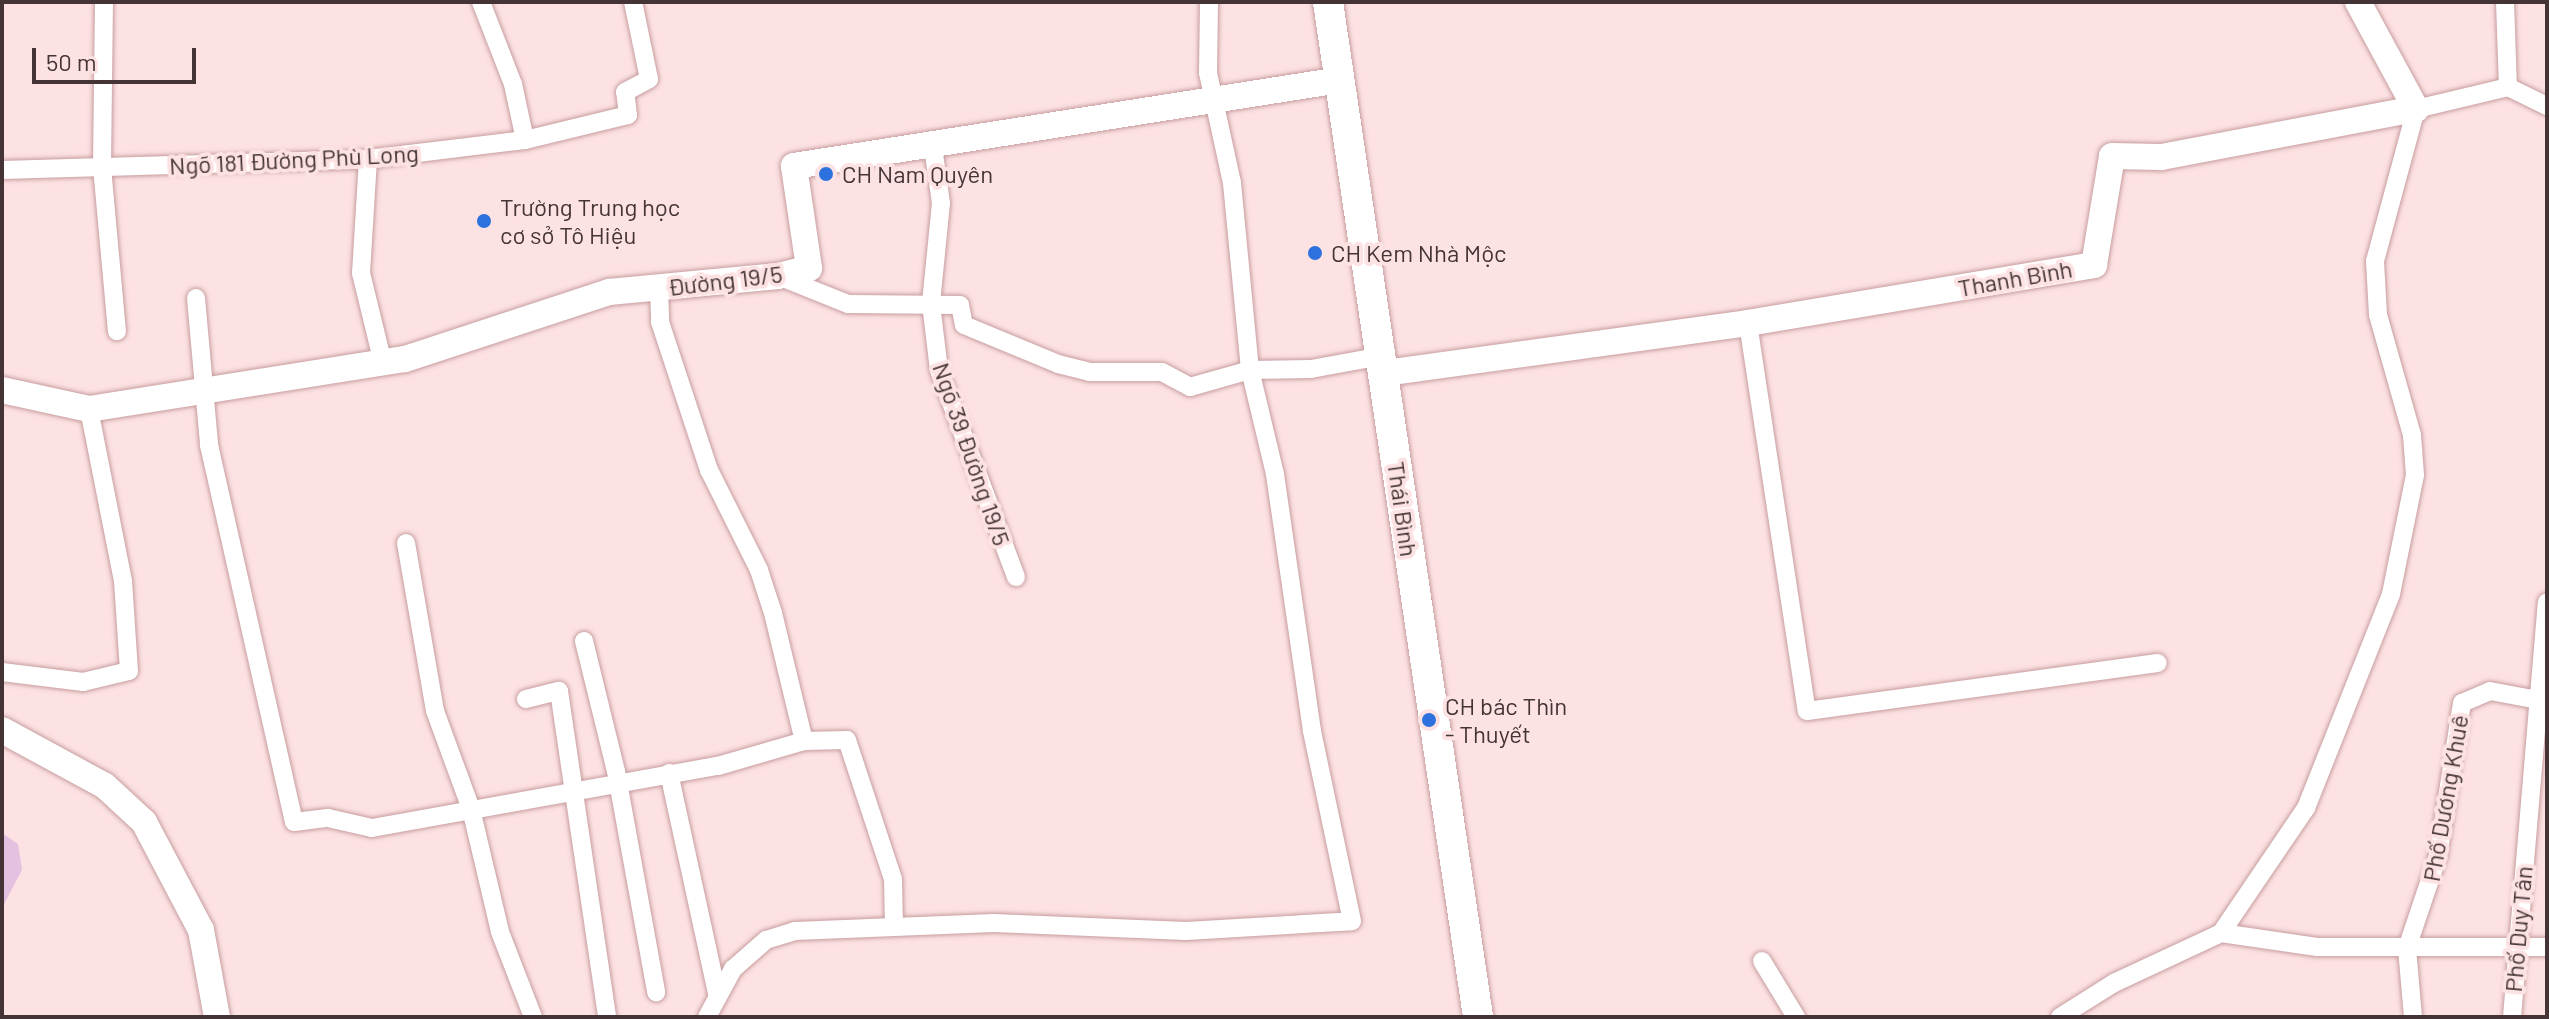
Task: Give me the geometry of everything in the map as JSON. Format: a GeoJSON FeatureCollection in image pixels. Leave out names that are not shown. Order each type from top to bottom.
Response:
{"type":"FeatureCollection","features":[{"type":"Feature","properties":{"kind":"main road","name":"Thái Bình"},"geometry":{"type":"LineString","coordinates":[[1328,2],[1478,1017]]}},
{"type":"Feature","properties":{"kind":"street"},"geometry":{"type":"LineString","coordinates":[[104,2],[102,167],[117,331]]}},
{"type":"Feature","properties":{"kind":"street"},"geometry":{"type":"LineString","coordinates":[[481,2],[513,84],[525,140]]}},
{"type":"Feature","properties":{"kind":"street","name":"Ngõ 181 Đường Phù Long"},"geometry":{"type":"LineString","coordinates":[[2,170],[368,159],[525,140],[628,115],[625,92],[649,79],[633,2]]}},
{"type":"Feature","properties":{"kind":"street"},"geometry":{"type":"LineString","coordinates":[[707,1017],[733,969],[766,940],[831,927],[994,923],[1186,931],[1352,921],[1312,731],[1275,474],[1250,370],[1232,183],[1211,98],[1209,2]]}},
{"type":"Feature","properties":{"kind":"street"},"geometry":{"type":"LineString","coordinates":[[2060,1017],[2114,983],[2221,933],[2306,808],[2372,651],[2402,552],[2415,475],[2412,435],[2378,315],[2375,261],[2416,109],[2358,2]]}},
{"type":"Feature","properties":{"kind":"street"},"geometry":{"type":"LineString","coordinates":[[2505,2],[2508,87],[2547,106]]}},
{"type":"Feature","properties":{"kind":"street","name":"Đường 19/5"},"geometry":{"type":"LineString","coordinates":[[2,390],[89,409],[383,363],[609,292],[778,276],[809,268],[794,166],[932,140],[1340,80]]}},
{"type":"Feature","properties":{"kind":"street","name":"Thanh Bình"},"geometry":{"type":"LineString","coordinates":[[1383,364],[1748,323],[2094,265],[2112,156],[2161,157],[2416,109],[2508,87]]}},
{"type":"Feature","properties":{"kind":"street","name":"Ngõ 39 Đường 19/5"},"geometry":{"type":"LineString","coordinates":[[932,140],[941,247],[931,304],[939,370],[1016,577]]}},
{"type":"Feature","properties":{"kind":"street"},"geometry":{"type":"LineString","coordinates":[[368,159],[361,273],[383,363]]}},
{"type":"Feature","properties":{"kind":"street"},"geometry":{"type":"LineString","coordinates":[[778,276],[848,304],[961,305],[964,325],[1089,372],[1162,372],[1190,387],[1250,370],[1383,364]]}},
{"type":"Feature","properties":{"kind":"street"},"geometry":{"type":"LineString","coordinates":[[659,288],[660,322],[709,470],[759,570],[804,741]]}},
{"type":"Feature","properties":{"kind":"street"},"geometry":{"type":"LineString","coordinates":[[196,298],[201,392],[294,822],[328,818],[372,828],[669,773],[804,741],[847,740],[893,879],[894,927]]}},
{"type":"Feature","properties":{"kind":"street"},"geometry":{"type":"LineString","coordinates":[[1748,323],[1807,711],[2158,663]]}},
{"type":"Feature","properties":{"kind":"street"},"geometry":{"type":"LineString","coordinates":[[2,672],[83,682],[129,671],[123,581],[89,409]]}},
{"type":"Feature","properties":{"kind":"street"},"geometry":{"type":"LineString","coordinates":[[406,543],[435,711],[471,809],[500,932],[533,1017]]}},
{"type":"Feature","properties":{"kind":"street","name":"Phố Duy Tân"},"geometry":{"type":"LineString","coordinates":[[2512,1017],[2547,602]]}},
{"type":"Feature","properties":{"kind":"street"},"geometry":{"type":"LineString","coordinates":[[584,641],[619,782],[656,992]]}},
{"type":"Feature","properties":{"kind":"street"},"geometry":{"type":"LineString","coordinates":[[526,699],[559,691],[570,790],[607,1017]]}},
{"type":"Feature","properties":{"kind":"street","name":"Phố Dương Khuê"},"geometry":{"type":"LineString","coordinates":[[2413,1017],[2407,948],[2438,856],[2462,703],[2490,691],[2538,700]]}},
{"type":"Feature","properties":{"kind":"street"},"geometry":{"type":"LineString","coordinates":[[2,730],[105,786],[144,822],[201,930],[217,1017]]}},
{"type":"Feature","properties":{"kind":"street"},"geometry":{"type":"LineString","coordinates":[[669,773],[718,997]]}},
{"type":"Feature","properties":{"kind":"street"},"geometry":{"type":"LineString","coordinates":[[2221,933],[2317,947],[2547,947]]}},
{"type":"Feature","properties":{"kind":"street"},"geometry":{"type":"LineString","coordinates":[[1762,961],[1796,1017]]}},
{"type":"Feature","properties":{"kind":"shaded area"},"geometry":{"type":"Polygon","coordinates":[[[2,833],[18,844],[22,870],[2,908],[2,833]]]}},
{"type":"Feature","properties":{"kind":"place","name":"CH Nam Quyên"},"geometry":{"type":"Point","coordinates":[826,174]}},
{"type":"Feature","properties":{"kind":"place","name":"Trường Trung học cơ sở Tô Hiệu"},"geometry":{"type":"Point","coordinates":[484,221]}},
{"type":"Feature","properties":{"kind":"place","name":"CH Kem Nhà Mộc"},"geometry":{"type":"Point","coordinates":[1315,253]}},
{"type":"Feature","properties":{"kind":"place","name":"CH bác Thìn - Thuyết"},"geometry":{"type":"Point","coordinates":[1429,720]}}]}
